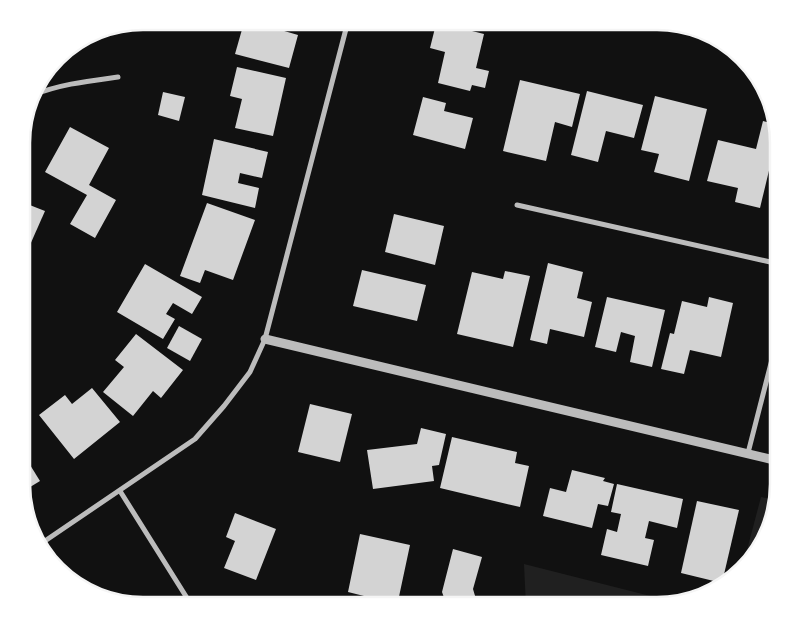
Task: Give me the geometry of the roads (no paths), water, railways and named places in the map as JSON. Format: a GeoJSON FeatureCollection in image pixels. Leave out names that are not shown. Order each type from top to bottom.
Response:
{"type":"FeatureCollection","features":[{"type":"Feature","properties":{"kind":"street"},"geometry":{"type":"LineString","coordinates":[[46,541],[195,439],[250,372],[265,339],[346,30]]}},
{"type":"Feature","properties":{"kind":"street"},"geometry":{"type":"LineString","coordinates":[[43,91],[74,83],[118,77]]}},
{"type":"Feature","properties":{"kind":"street"},"geometry":{"type":"LineString","coordinates":[[517,205],[770,262]]}},
{"type":"Feature","properties":{"kind":"street"},"geometry":{"type":"LineString","coordinates":[[265,339],[770,458]]}},
{"type":"Feature","properties":{"kind":"street"},"geometry":{"type":"LineString","coordinates":[[748,453],[770,367]]}},
{"type":"Feature","properties":{"kind":"street"},"geometry":{"type":"LineString","coordinates":[[120,491],[186,597]]}}]}
